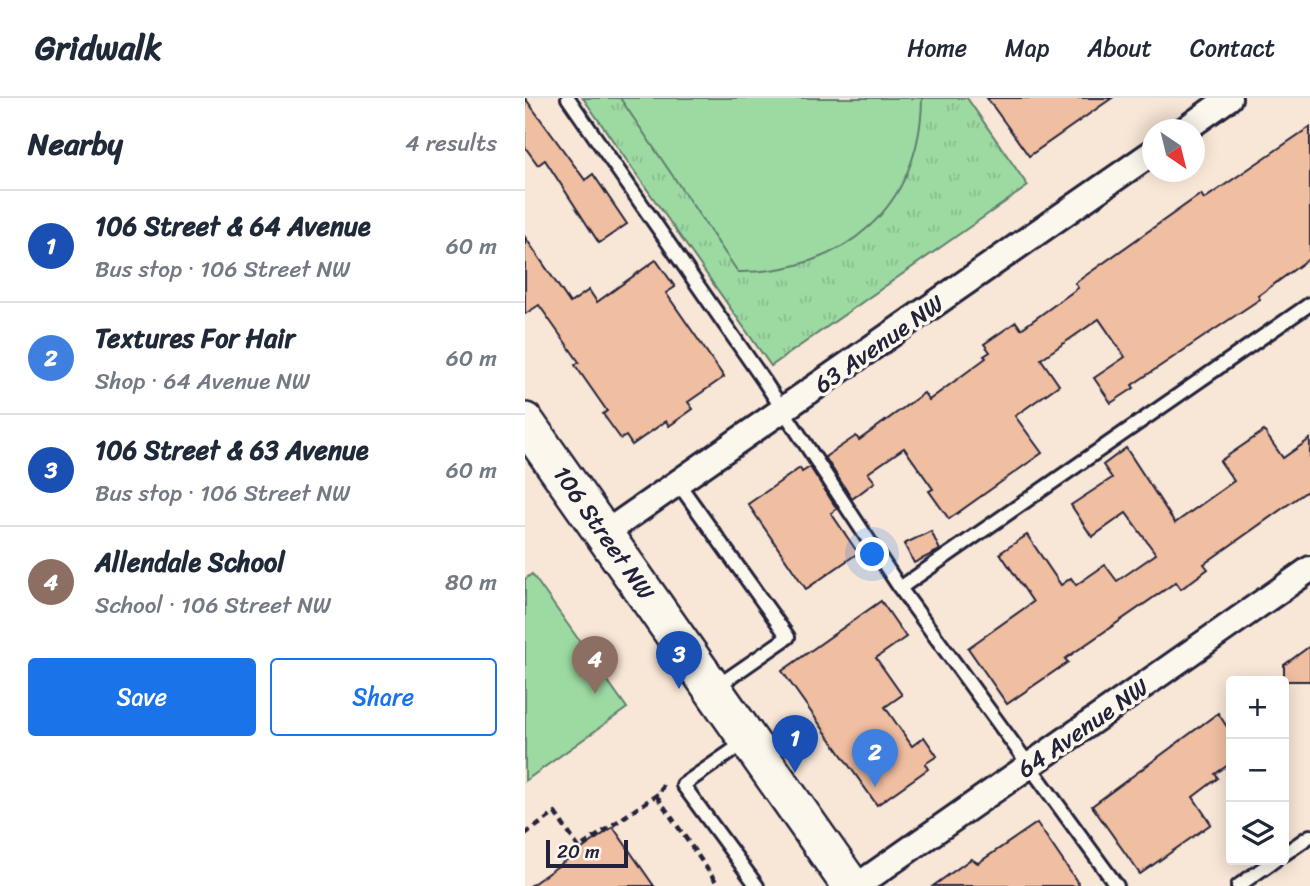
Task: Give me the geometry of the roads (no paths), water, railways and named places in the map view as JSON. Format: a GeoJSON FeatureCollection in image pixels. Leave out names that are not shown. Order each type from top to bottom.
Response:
{"type":"FeatureCollection","features":[{"type":"Feature","properties":{"kind":"street"},"geometry":{"type":"LineString","coordinates":[[1199,119],[1229,98]]}},
{"type":"Feature","properties":{"kind":"street","name":"63 Avenue NW"},"geometry":{"type":"LineString","coordinates":[[604,534],[1142,160]]}},
{"type":"Feature","properties":{"kind":"street","name":"106 Street NW"},"geometry":{"type":"LineString","coordinates":[[530,439],[604,534],[851,886]]}},
{"type":"Feature","properties":{"kind":"street","name":"64 Avenue NW"},"geometry":{"type":"LineString","coordinates":[[857,886],[1310,569]]}},
{"type":"Feature","properties":{"kind":"lane"},"geometry":{"type":"LineString","coordinates":[[568,98],[784,411],[900,588],[1117,886]]}},
{"type":"Feature","properties":{"kind":"lane"},"geometry":{"type":"LineString","coordinates":[[900,588],[1310,303]]}},
{"type":"Feature","properties":{"kind":"lane"},"geometry":{"type":"LineString","coordinates":[[678,483],[788,637],[713,689]]}},
{"type":"Feature","properties":{"kind":"lane"},"geometry":{"type":"LineString","coordinates":[[748,739],[683,785],[757,886]]}},
{"type":"Feature","properties":{"kind":"lane"},"geometry":{"type":"LineString","coordinates":[[1289,851],[1310,836]]}},
{"type":"Feature","properties":{"kind":"lane"},"geometry":{"type":"LineString","coordinates":[[1238,886],[1268,865]]}},
{"type":"Feature","properties":{"kind":"place","name":"106 Street & 63 Avenue"},"geometry":{"type":"Point","coordinates":[679,689]}},
{"type":"Feature","properties":{"kind":"place","name":"Allendale School"},"geometry":{"type":"Point","coordinates":[595,694]}},
{"type":"Feature","properties":{"kind":"place","name":"106 Street & 64 Avenue"},"geometry":{"type":"Point","coordinates":[795,773]}},
{"type":"Feature","properties":{"kind":"place","name":"Textures For Hair"},"geometry":{"type":"Point","coordinates":[875,787]}}]}
